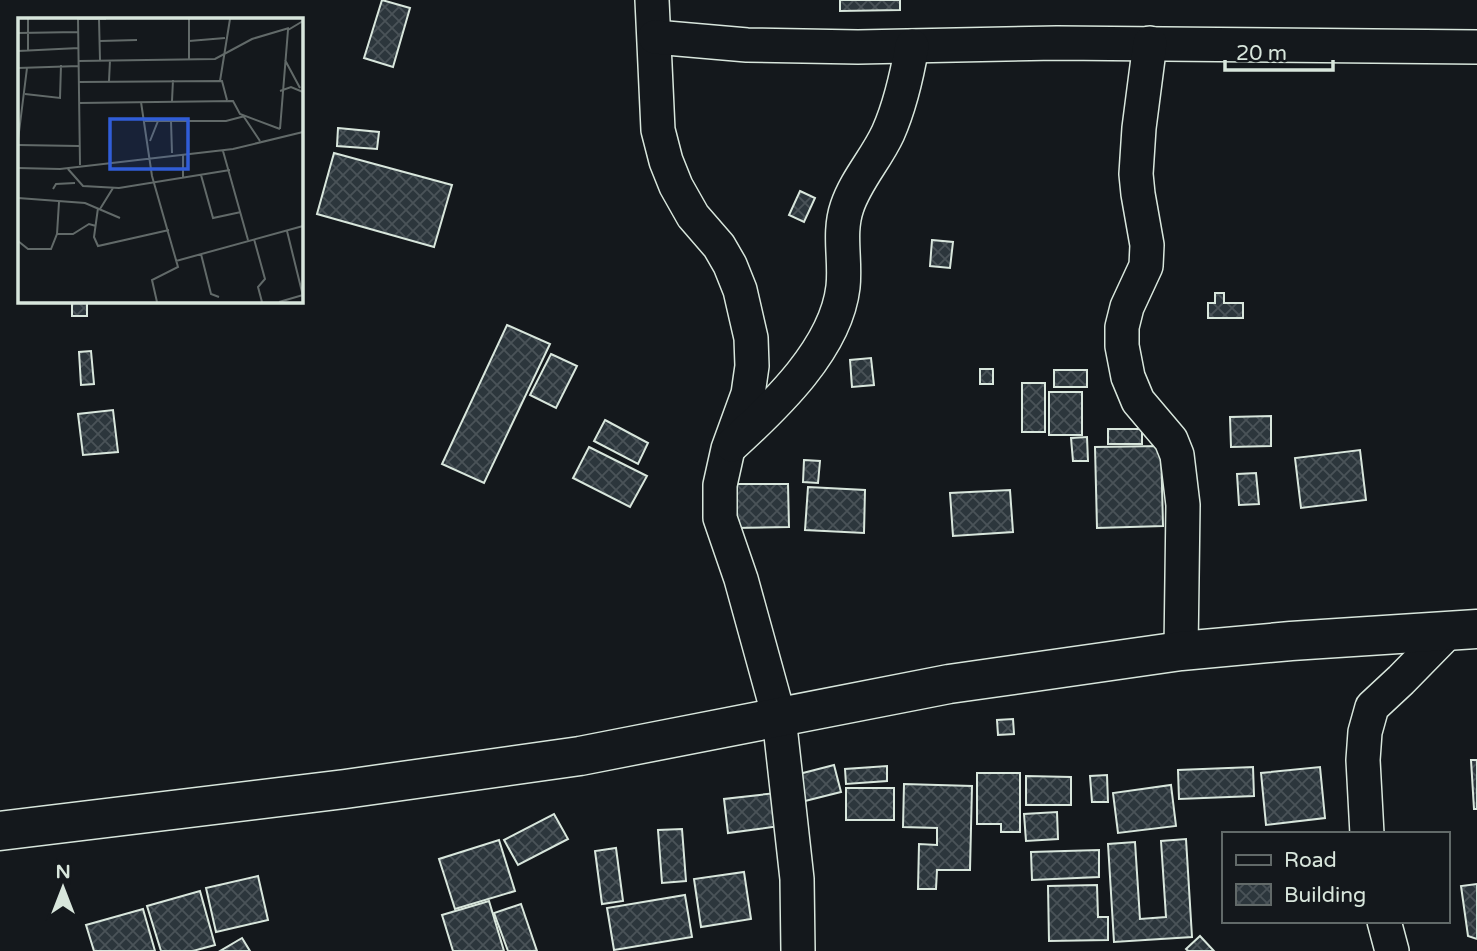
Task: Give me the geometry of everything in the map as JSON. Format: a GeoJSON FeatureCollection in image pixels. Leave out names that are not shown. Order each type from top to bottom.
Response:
{"type":"FeatureCollection","features":[{"type":"Feature","properties":{"kind":"highway"},"geometry":{"type":"LineString","coordinates":[[0,831],[345,789],[553,760],[949,684],[1181,651],[1463,629]]}},
{"type":"Feature","properties":{"kind":"street"},"geometry":{"type":"LineString","coordinates":[[652,0],[658,130],[666,161],[693,216],[719,246],[730,265],[740,290],[751,338],[752,366],[748,394],[728,449],[720,485],[720,518],[741,579],[779,717],[797,878],[798,951]]}},
{"type":"Feature","properties":{"kind":"street"},"geometry":{"type":"LineString","coordinates":[[655,37],[747,45],[858,47],[1057,43],[1477,47]]}},
{"type":"Feature","properties":{"kind":"street"},"geometry":{"type":"LineString","coordinates":[[1150,43],[1136,174],[1147,245],[1146,267],[1127,307],[1122,327],[1122,346],[1128,377],[1138,401],[1171,440],[1177,455],[1183,505],[1181,651]]}},
{"type":"Feature","properties":{"kind":"street"},"geometry":{"type":"LineString","coordinates":[[728,449],[766,414],[789,388],[824,341],[836,318],[843,285],[842,228],[847,208],[865,169],[888,132],[908,70],[912,46]]}},
{"type":"Feature","properties":{"kind":"street"},"geometry":{"type":"LineString","coordinates":[[1367,832],[1363,760],[1365,732],[1372,707],[1463,629]]}},
{"type":"Feature","properties":{"kind":"street"},"geometry":{"type":"LineString","coordinates":[[1385,923],[1392,951]]}},
{"type":"Feature","properties":{"kind":"building"},"geometry":{"type":"Polygon","coordinates":[[[382,0],[410,8],[393,67],[364,58],[382,0]]]}},
{"type":"Feature","properties":{"kind":"building"},"geometry":{"type":"Polygon","coordinates":[[[840,0],[900,0],[900,10],[840,11],[840,0]]]}},
{"type":"Feature","properties":{"kind":"building"},"geometry":{"type":"Polygon","coordinates":[[[338,128],[379,132],[377,149],[337,146],[338,128]]]}},
{"type":"Feature","properties":{"kind":"building"},"geometry":{"type":"Polygon","coordinates":[[[334,153],[452,185],[434,247],[317,214],[334,153]]]}},
{"type":"Feature","properties":{"kind":"building"},"geometry":{"type":"Polygon","coordinates":[[[800,191],[815,198],[804,222],[789,215],[800,191]]]}},
{"type":"Feature","properties":{"kind":"building"},"geometry":{"type":"Polygon","coordinates":[[[932,240],[953,242],[950,268],[930,266],[932,240]]]}},
{"type":"Feature","properties":{"kind":"building"},"geometry":{"type":"Polygon","coordinates":[[[1215,293],[1224,293],[1224,303],[1243,303],[1243,318],[1208,318],[1208,303],[1215,303],[1215,293]]]}},
{"type":"Feature","properties":{"kind":"building"},"geometry":{"type":"Polygon","coordinates":[[[72,303],[87,303],[87,316],[72,316],[72,303]]]}},
{"type":"Feature","properties":{"kind":"building"},"geometry":{"type":"Polygon","coordinates":[[[507,325],[550,344],[484,483],[442,464],[507,325]]]}},
{"type":"Feature","properties":{"kind":"building"},"geometry":{"type":"Polygon","coordinates":[[[91,351],[94,384],[81,385],[79,352],[91,351]]]}},
{"type":"Feature","properties":{"kind":"building"},"geometry":{"type":"Polygon","coordinates":[[[551,354],[577,366],[556,408],[530,395],[551,354]]]}},
{"type":"Feature","properties":{"kind":"building"},"geometry":{"type":"Polygon","coordinates":[[[871,358],[874,385],[852,387],[850,360],[871,358]]]}},
{"type":"Feature","properties":{"kind":"building"},"geometry":{"type":"Polygon","coordinates":[[[980,369],[993,369],[993,384],[980,384],[980,369]]]}},
{"type":"Feature","properties":{"kind":"building"},"geometry":{"type":"Polygon","coordinates":[[[1054,370],[1087,370],[1087,387],[1054,387],[1054,370]]]}},
{"type":"Feature","properties":{"kind":"building"},"geometry":{"type":"Polygon","coordinates":[[[1022,383],[1045,383],[1045,432],[1022,432],[1022,383]]]}},
{"type":"Feature","properties":{"kind":"building"},"geometry":{"type":"Polygon","coordinates":[[[1049,392],[1082,392],[1082,435],[1049,435],[1049,392]]]}},
{"type":"Feature","properties":{"kind":"building"},"geometry":{"type":"Polygon","coordinates":[[[113,410],[118,452],[83,455],[78,414],[113,410]]]}},
{"type":"Feature","properties":{"kind":"building"},"geometry":{"type":"Polygon","coordinates":[[[1271,416],[1271,446],[1231,447],[1230,417],[1271,416]]]}},
{"type":"Feature","properties":{"kind":"building"},"geometry":{"type":"Polygon","coordinates":[[[605,420],[648,443],[638,464],[594,441],[605,420]]]}},
{"type":"Feature","properties":{"kind":"building"},"geometry":{"type":"Polygon","coordinates":[[[1108,429],[1142,429],[1142,444],[1108,444],[1108,429]]]}},
{"type":"Feature","properties":{"kind":"building"},"geometry":{"type":"Polygon","coordinates":[[[1087,437],[1088,461],[1073,461],[1071,438],[1087,437]]]}},
{"type":"Feature","properties":{"kind":"building"},"geometry":{"type":"Polygon","coordinates":[[[1161,446],[1163,526],[1097,528],[1095,447],[1161,446]]]}},
{"type":"Feature","properties":{"kind":"building"},"geometry":{"type":"Polygon","coordinates":[[[589,447],[647,476],[630,507],[573,478],[589,447]]]}},
{"type":"Feature","properties":{"kind":"building"},"geometry":{"type":"Polygon","coordinates":[[[1360,450],[1366,500],[1301,508],[1295,458],[1360,450]]]}},
{"type":"Feature","properties":{"kind":"building"},"geometry":{"type":"Polygon","coordinates":[[[804,460],[820,461],[818,483],[803,482],[804,460]]]}},
{"type":"Feature","properties":{"kind":"building"},"geometry":{"type":"Polygon","coordinates":[[[1256,473],[1259,504],[1239,505],[1237,474],[1256,473]]]}},
{"type":"Feature","properties":{"kind":"building"},"geometry":{"type":"Polygon","coordinates":[[[733,484],[788,484],[789,527],[734,528],[733,484]]]}},
{"type":"Feature","properties":{"kind":"building"},"geometry":{"type":"Polygon","coordinates":[[[808,487],[865,490],[864,533],[805,530],[808,487]]]}},
{"type":"Feature","properties":{"kind":"building"},"geometry":{"type":"Polygon","coordinates":[[[1010,490],[1013,532],[953,536],[950,493],[1010,490]]]}},
{"type":"Feature","properties":{"kind":"building"},"geometry":{"type":"Polygon","coordinates":[[[1013,719],[1014,734],[998,735],[997,720],[1013,719]]]}},
{"type":"Feature","properties":{"kind":"building"},"geometry":{"type":"Polygon","coordinates":[[[1471,760],[1477,760],[1477,809],[1474,809],[1471,760]]]}},
{"type":"Feature","properties":{"kind":"building"},"geometry":{"type":"Polygon","coordinates":[[[834,765],[841,792],[805,801],[799,774],[834,765]]]}},
{"type":"Feature","properties":{"kind":"building"},"geometry":{"type":"Polygon","coordinates":[[[887,766],[887,781],[846,784],[845,769],[887,766]]]}},
{"type":"Feature","properties":{"kind":"building"},"geometry":{"type":"Polygon","coordinates":[[[1253,767],[1254,796],[1179,799],[1178,770],[1253,767]]]}},
{"type":"Feature","properties":{"kind":"building"},"geometry":{"type":"Polygon","coordinates":[[[1320,767],[1325,818],[1266,825],[1261,773],[1320,767]]]}},
{"type":"Feature","properties":{"kind":"building"},"geometry":{"type":"Polygon","coordinates":[[[977,773],[1020,773],[1020,832],[1001,832],[1001,824],[977,824],[977,773]]]}},
{"type":"Feature","properties":{"kind":"building"},"geometry":{"type":"Polygon","coordinates":[[[1107,775],[1108,802],[1092,802],[1090,776],[1107,775]]]}},
{"type":"Feature","properties":{"kind":"building"},"geometry":{"type":"Polygon","coordinates":[[[1026,776],[1071,777],[1071,805],[1026,805],[1026,776]]]}},
{"type":"Feature","properties":{"kind":"building"},"geometry":{"type":"Polygon","coordinates":[[[904,784],[972,786],[970,870],[937,870],[936,889],[918,889],[919,844],[937,845],[937,828],[903,827],[904,784]]]}},
{"type":"Feature","properties":{"kind":"building"},"geometry":{"type":"Polygon","coordinates":[[[1171,785],[1176,826],[1118,833],[1113,793],[1171,785]]]}},
{"type":"Feature","properties":{"kind":"building"},"geometry":{"type":"Polygon","coordinates":[[[846,788],[894,788],[894,820],[846,820],[846,788]]]}},
{"type":"Feature","properties":{"kind":"building"},"geometry":{"type":"Polygon","coordinates":[[[776,793],[780,826],[728,833],[724,799],[776,793]]]}},
{"type":"Feature","properties":{"kind":"building"},"geometry":{"type":"Polygon","coordinates":[[[1057,812],[1058,839],[1026,841],[1024,814],[1057,812]]]}},
{"type":"Feature","properties":{"kind":"building"},"geometry":{"type":"Polygon","coordinates":[[[554,814],[568,839],[518,865],[504,840],[554,814]]]}},
{"type":"Feature","properties":{"kind":"building"},"geometry":{"type":"Polygon","coordinates":[[[682,829],[686,881],[662,883],[658,830],[682,829]]]}},
{"type":"Feature","properties":{"kind":"building"},"geometry":{"type":"Polygon","coordinates":[[[1186,839],[1192,937],[1114,942],[1108,844],[1135,842],[1140,919],[1166,917],[1161,841],[1186,839]]]}},
{"type":"Feature","properties":{"kind":"building"},"geometry":{"type":"Polygon","coordinates":[[[499,840],[515,891],[455,909],[439,859],[499,840]]]}},
{"type":"Feature","properties":{"kind":"building"},"geometry":{"type":"Polygon","coordinates":[[[616,848],[623,901],[602,904],[595,851],[616,848]]]}},
{"type":"Feature","properties":{"kind":"building"},"geometry":{"type":"Polygon","coordinates":[[[1099,850],[1099,877],[1032,880],[1031,852],[1099,850]]]}},
{"type":"Feature","properties":{"kind":"building"},"geometry":{"type":"Polygon","coordinates":[[[744,872],[751,919],[701,927],[694,879],[744,872]]]}},
{"type":"Feature","properties":{"kind":"building"},"geometry":{"type":"Polygon","coordinates":[[[258,876],[268,920],[216,932],[206,888],[258,876]]]}},
{"type":"Feature","properties":{"kind":"building"},"geometry":{"type":"Polygon","coordinates":[[[1477,884],[1477,939],[1468,936],[1461,886],[1477,884]]]}},
{"type":"Feature","properties":{"kind":"building"},"geometry":{"type":"Polygon","coordinates":[[[1097,885],[1098,917],[1108,917],[1108,940],[1049,941],[1048,886],[1097,885]]]}},
{"type":"Feature","properties":{"kind":"building"},"geometry":{"type":"Polygon","coordinates":[[[200,891],[215,945],[193,951],[161,951],[147,906],[200,891]]]}},
{"type":"Feature","properties":{"kind":"building"},"geometry":{"type":"Polygon","coordinates":[[[685,895],[692,937],[614,950],[607,908],[685,895]]]}},
{"type":"Feature","properties":{"kind":"building"},"geometry":{"type":"Polygon","coordinates":[[[489,901],[504,951],[453,951],[442,915],[489,901]]]}},
{"type":"Feature","properties":{"kind":"building"},"geometry":{"type":"Polygon","coordinates":[[[521,904],[537,951],[508,951],[494,913],[521,904]]]}},
{"type":"Feature","properties":{"kind":"building"},"geometry":{"type":"Polygon","coordinates":[[[143,909],[155,951],[94,951],[86,925],[143,909]]]}},
{"type":"Feature","properties":{"kind":"building"},"geometry":{"type":"Polygon","coordinates":[[[1200,936],[1214,951],[1186,949],[1200,936]]]}},
{"type":"Feature","properties":{"kind":"building"},"geometry":{"type":"Polygon","coordinates":[[[242,938],[250,951],[220,951],[242,938]]]}}]}
